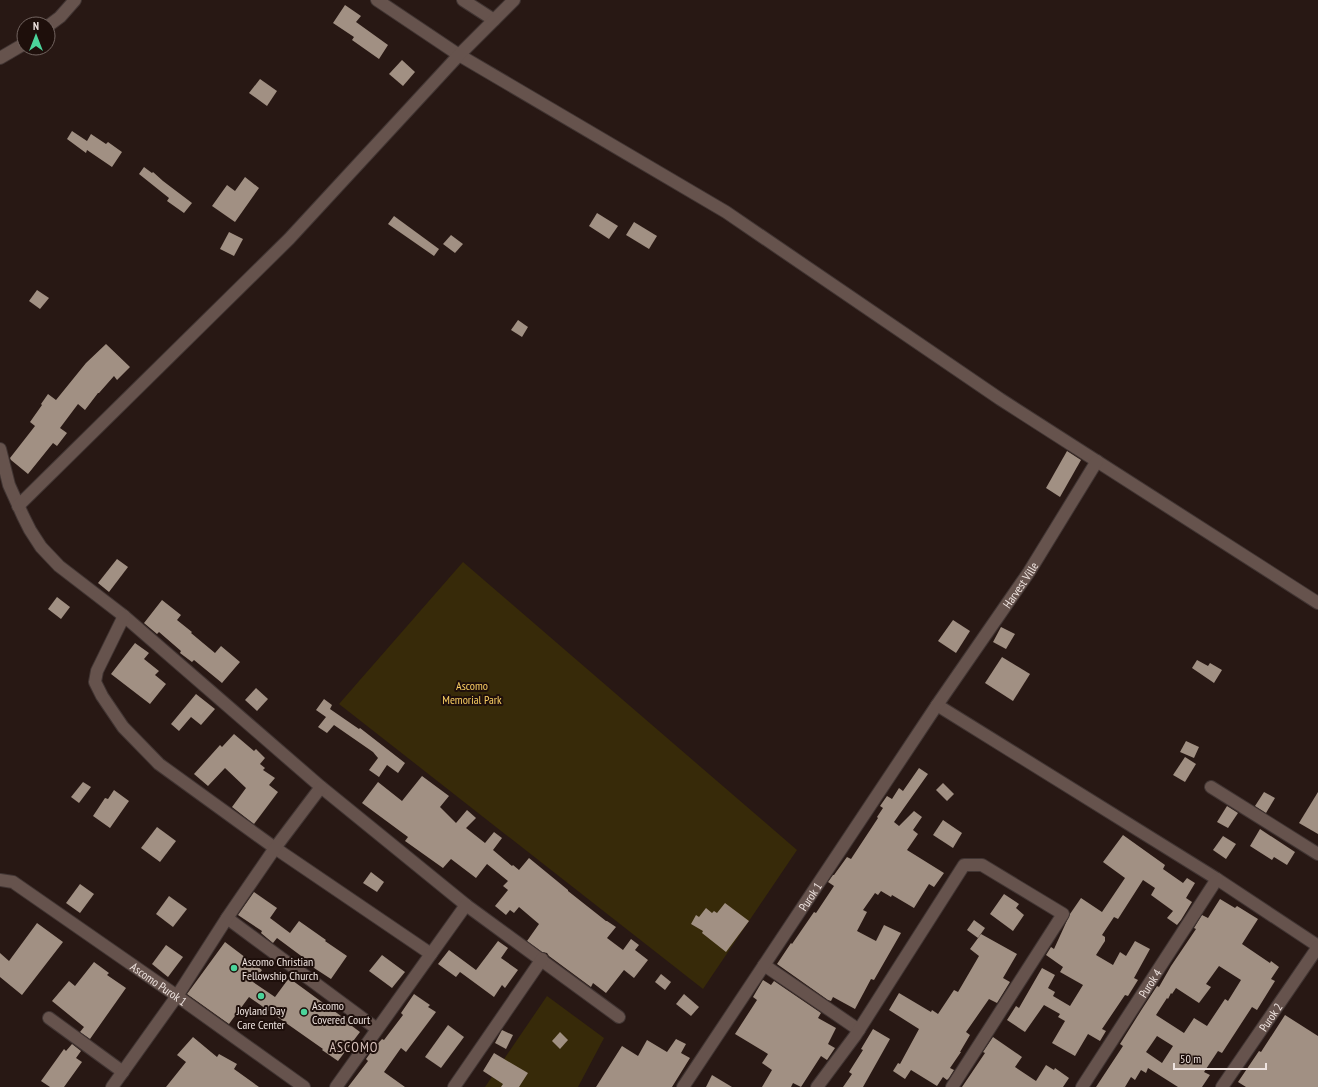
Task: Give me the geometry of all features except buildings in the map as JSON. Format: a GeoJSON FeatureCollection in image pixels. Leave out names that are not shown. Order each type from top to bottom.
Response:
{"type":"FeatureCollection","features":[{"type":"Feature","properties":{"kind":"street"},"geometry":{"type":"LineString","coordinates":[[56,20],[75,0]]}},
{"type":"Feature","properties":{"kind":"street"},"geometry":{"type":"LineString","coordinates":[[377,0],[394,5],[459,55],[726,212],[1000,399],[1318,604]]}},
{"type":"Feature","properties":{"kind":"street"},"geometry":{"type":"LineString","coordinates":[[463,0],[494,20]]}},
{"type":"Feature","properties":{"kind":"street"},"geometry":{"type":"LineString","coordinates":[[18,506],[289,239],[459,55],[514,0]]}},
{"type":"Feature","properties":{"kind":"street"},"geometry":{"type":"LineString","coordinates":[[0,58],[16,49]]}},
{"type":"Feature","properties":{"kind":"street"},"geometry":{"type":"LineString","coordinates":[[0,449],[9,485],[30,530],[41,547],[59,566],[124,616],[321,787],[466,905],[619,1017]]}},
{"type":"Feature","properties":{"kind":"street","name":"Harvest Ville"},"geometry":{"type":"LineString","coordinates":[[937,705],[1029,572],[1097,461]]}},
{"type":"Feature","properties":{"kind":"street"},"geometry":{"type":"LineString","coordinates":[[124,616],[97,671],[95,682],[102,696],[123,727],[159,764],[274,848],[431,954]]}},
{"type":"Feature","properties":{"kind":"street"},"geometry":{"type":"LineString","coordinates":[[937,705],[1217,879],[1318,946]]}},
{"type":"Feature","properties":{"kind":"street","name":"Purok 1"},"geometry":{"type":"LineString","coordinates":[[683,1087],[937,705]]}},
{"type":"Feature","properties":{"kind":"street"},"geometry":{"type":"LineString","coordinates":[[112,1087],[177,996],[274,848],[321,787]]}},
{"type":"Feature","properties":{"kind":"street"},"geometry":{"type":"LineString","coordinates":[[1211,787],[1318,854]]}},
{"type":"Feature","properties":{"kind":"street"},"geometry":{"type":"LineString","coordinates":[[817,1087],[859,1030],[964,865],[982,865],[1063,914],[954,1086]]}},
{"type":"Feature","properties":{"kind":"street","name":"Purok 4"},"geometry":{"type":"LineString","coordinates":[[1082,1087],[1217,879]]}},
{"type":"Feature","properties":{"kind":"street","name":"Ascomo Purok 1"},"geometry":{"type":"LineString","coordinates":[[0,880],[13,882],[177,996],[304,1087]]}},
{"type":"Feature","properties":{"kind":"street"},"geometry":{"type":"LineString","coordinates":[[336,1087],[466,905]]}},
{"type":"Feature","properties":{"kind":"street"},"geometry":{"type":"LineString","coordinates":[[227,918],[377,1029]]}},
{"type":"Feature","properties":{"kind":"street","name":"Purok 2"},"geometry":{"type":"LineString","coordinates":[[1222,1087],[1318,946]]}},
{"type":"Feature","properties":{"kind":"street"},"geometry":{"type":"LineString","coordinates":[[454,1087],[542,960]]}},
{"type":"Feature","properties":{"kind":"street"},"geometry":{"type":"LineString","coordinates":[[764,964],[859,1030]]}},
{"type":"Feature","properties":{"kind":"street"},"geometry":{"type":"LineString","coordinates":[[49,1018],[123,1072]]}},
{"type":"Feature","properties":{"kind":"green space","name":"Ascomo Memorial Park"},"geometry":{"type":"Polygon","coordinates":[[[463,562],[797,850],[703,989],[339,704],[463,562]]]}},
{"type":"Feature","properties":{"kind":"green space"},"geometry":{"type":"Polygon","coordinates":[[[547,996],[604,1038],[578,1087],[485,1087],[547,996]]]}},
{"type":"Feature","properties":{"kind":"place","name":"Ascomo Christian Fellowship Church"},"geometry":{"type":"Point","coordinates":[234,968]}},
{"type":"Feature","properties":{"kind":"place","name":"Joyland Day Care Center"},"geometry":{"type":"Point","coordinates":[261,996]}},
{"type":"Feature","properties":{"kind":"place","name":"Ascomo Covered Court"},"geometry":{"type":"Point","coordinates":[304,1012]}},
{"type":"Feature","properties":{"kind":"district","name":"ASCOMO"},"geometry":{"type":"Point","coordinates":[354,1047]}}]}
